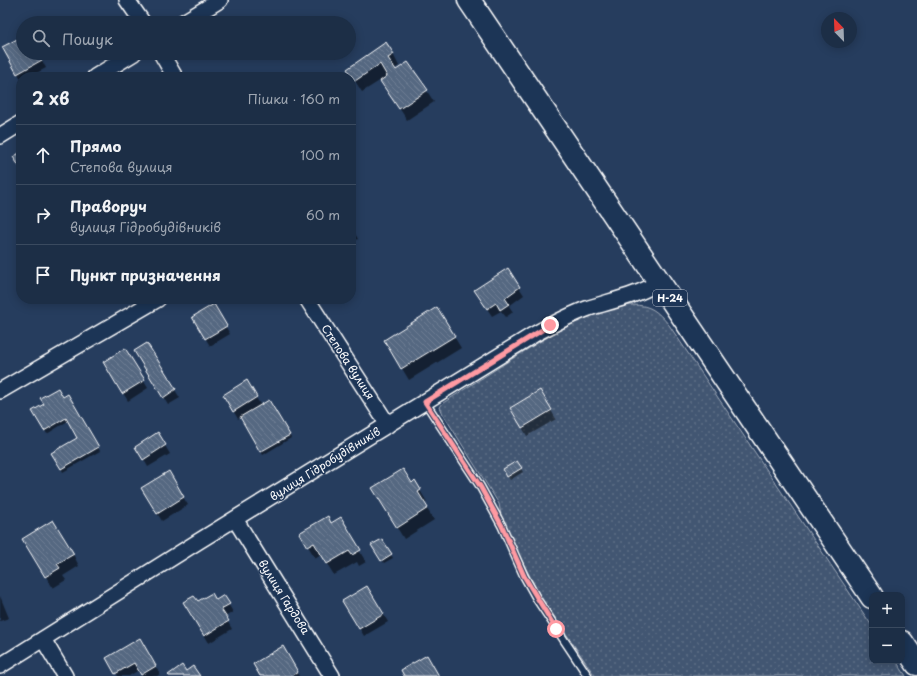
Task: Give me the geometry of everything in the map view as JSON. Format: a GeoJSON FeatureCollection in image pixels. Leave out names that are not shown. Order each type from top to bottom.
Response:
{"type":"FeatureCollection","features":[{"type":"Feature","properties":{"kind":"main road","name":"Н-24"},"geometry":{"type":"LineString","coordinates":[[468,0],[869,593]]}},
{"type":"Feature","properties":{"kind":"main road"},"geometry":{"type":"LineString","coordinates":[[905,646],[917,664]]}},
{"type":"Feature","properties":{"kind":"street"},"geometry":{"type":"LineString","coordinates":[[128,0],[138,16]]}},
{"type":"Feature","properties":{"kind":"street"},"geometry":{"type":"LineString","coordinates":[[194,16],[220,0]]}},
{"type":"Feature","properties":{"kind":"street"},"geometry":{"type":"LineString","coordinates":[[103,72],[123,60]]}},
{"type":"Feature","properties":{"kind":"street"},"geometry":{"type":"LineString","coordinates":[[165,60],[172,72]]}},
{"type":"Feature","properties":{"kind":"street"},"geometry":{"type":"LineString","coordinates":[[0,136],[16,126]]}},
{"type":"Feature","properties":{"kind":"street","name":"вулиця Гідробудівників"},"geometry":{"type":"LineString","coordinates":[[0,666],[550,325],[588,309],[644,291],[659,282]]}},
{"type":"Feature","properties":{"kind":"street"},"geometry":{"type":"LineString","coordinates":[[0,391],[149,304]]}},
{"type":"Feature","properties":{"kind":"street","name":"Степова вулиця"},"geometry":{"type":"LineString","coordinates":[[310,304],[388,425]]}},
{"type":"Feature","properties":{"kind":"street","name":"вулиця Гардова"},"geometry":{"type":"LineString","coordinates":[[235,519],[332,676]]}},
{"type":"Feature","properties":{"kind":"street"},"geometry":{"type":"LineString","coordinates":[[43,640],[65,676]]}},
{"type":"Feature","properties":{"kind":"lane"},"geometry":{"type":"LineString","coordinates":[[425,402],[485,494],[502,526],[512,552],[531,590],[588,676]]}},
{"type":"Feature","properties":{"kind":"shaded area"},"geometry":{"type":"Polygon","coordinates":[[[632,305],[644,306],[661,316],[669,325],[869,622],[869,664],[898,664],[906,676],[595,676],[539,594],[502,520],[499,504],[440,407],[443,403],[557,332],[585,318],[616,308],[632,305]]]}},
{"type":"Feature","properties":{"kind":"building"},"geometry":{"type":"Polygon","coordinates":[[[16,40],[16,60],[42,60],[21,72],[16,72],[2,47],[16,40]]]}},
{"type":"Feature","properties":{"kind":"building"},"geometry":{"type":"Polygon","coordinates":[[[386,42],[394,54],[388,58],[396,70],[408,62],[428,90],[399,109],[380,81],[387,76],[380,64],[356,80],[356,72],[349,72],[347,69],[386,42]]]}},
{"type":"Feature","properties":{"kind":"building"},"geometry":{"type":"Polygon","coordinates":[[[508,268],[520,287],[505,298],[509,304],[500,310],[496,303],[487,309],[474,290],[508,268]]]}},
{"type":"Feature","properties":{"kind":"building"},"geometry":{"type":"Polygon","coordinates":[[[214,304],[227,326],[205,339],[192,317],[214,304]]]}},
{"type":"Feature","properties":{"kind":"building"},"geometry":{"type":"Polygon","coordinates":[[[437,307],[455,336],[401,369],[384,340],[437,307]]]}},
{"type":"Feature","properties":{"kind":"building"},"geometry":{"type":"Polygon","coordinates":[[[147,343],[176,389],[163,398],[134,351],[147,343]]]}},
{"type":"Feature","properties":{"kind":"building"},"geometry":{"type":"Polygon","coordinates":[[[125,348],[145,380],[122,394],[103,362],[125,348]]]}},
{"type":"Feature","properties":{"kind":"building"},"geometry":{"type":"Polygon","coordinates":[[[247,380],[257,397],[233,412],[223,395],[247,380]]]}},
{"type":"Feature","properties":{"kind":"building"},"geometry":{"type":"Polygon","coordinates":[[[58,388],[63,397],[68,394],[99,447],[61,469],[51,453],[77,438],[66,418],[44,431],[32,411],[44,404],[40,398],[58,388]]]}},
{"type":"Feature","properties":{"kind":"building"},"geometry":{"type":"Polygon","coordinates":[[[540,390],[552,410],[522,428],[510,408],[540,390]]]}},
{"type":"Feature","properties":{"kind":"building"},"geometry":{"type":"Polygon","coordinates":[[[269,400],[290,435],[260,452],[240,417],[269,400]]]}},
{"type":"Feature","properties":{"kind":"building"},"geometry":{"type":"Polygon","coordinates":[[[158,432],[166,445],[143,460],[135,447],[158,432]]]}},
{"type":"Feature","properties":{"kind":"building"},"geometry":{"type":"Polygon","coordinates":[[[517,461],[522,468],[507,477],[503,469],[517,461]]]}},
{"type":"Feature","properties":{"kind":"building"},"geometry":{"type":"Polygon","coordinates":[[[403,469],[412,483],[415,480],[421,490],[418,492],[428,508],[397,528],[372,488],[403,469]]]}},
{"type":"Feature","properties":{"kind":"building"},"geometry":{"type":"Polygon","coordinates":[[[169,471],[184,497],[157,514],[141,488],[169,471]]]}},
{"type":"Feature","properties":{"kind":"building"},"geometry":{"type":"Polygon","coordinates":[[[328,516],[331,523],[341,517],[361,550],[352,555],[349,551],[327,564],[314,543],[307,547],[299,533],[328,516]]]}},
{"type":"Feature","properties":{"kind":"building"},"geometry":{"type":"Polygon","coordinates":[[[53,520],[74,554],[57,564],[60,568],[45,577],[22,539],[53,520]]]}},
{"type":"Feature","properties":{"kind":"building"},"geometry":{"type":"Polygon","coordinates":[[[382,539],[392,554],[381,561],[371,545],[382,539]]]}},
{"type":"Feature","properties":{"kind":"building"},"geometry":{"type":"Polygon","coordinates":[[[367,586],[384,614],[359,629],[342,601],[367,586]]]}},
{"type":"Feature","properties":{"kind":"building"},"geometry":{"type":"Polygon","coordinates":[[[212,593],[216,600],[224,595],[230,604],[221,609],[229,621],[204,636],[183,602],[194,596],[198,601],[212,593]]]}},
{"type":"Feature","properties":{"kind":"building"},"geometry":{"type":"Polygon","coordinates":[[[140,638],[156,666],[141,675],[134,663],[115,674],[106,658],[140,638]]]}},
{"type":"Feature","properties":{"kind":"building"},"geometry":{"type":"Polygon","coordinates":[[[283,646],[298,672],[292,676],[260,676],[253,664],[283,646]]]}},
{"type":"Feature","properties":{"kind":"building"},"geometry":{"type":"Polygon","coordinates":[[[427,655],[439,676],[404,676],[401,670],[427,655]]]}},
{"type":"Feature","properties":{"kind":"building"},"geometry":{"type":"Polygon","coordinates":[[[182,665],[186,671],[193,666],[200,676],[168,675],[182,665]]]}},
{"type":"Feature","properties":{"kind":"route"},"geometry":{"type":"LineString","coordinates":[[550,325],[425,402],[490,503],[531,590],[556,629]]}}]}
